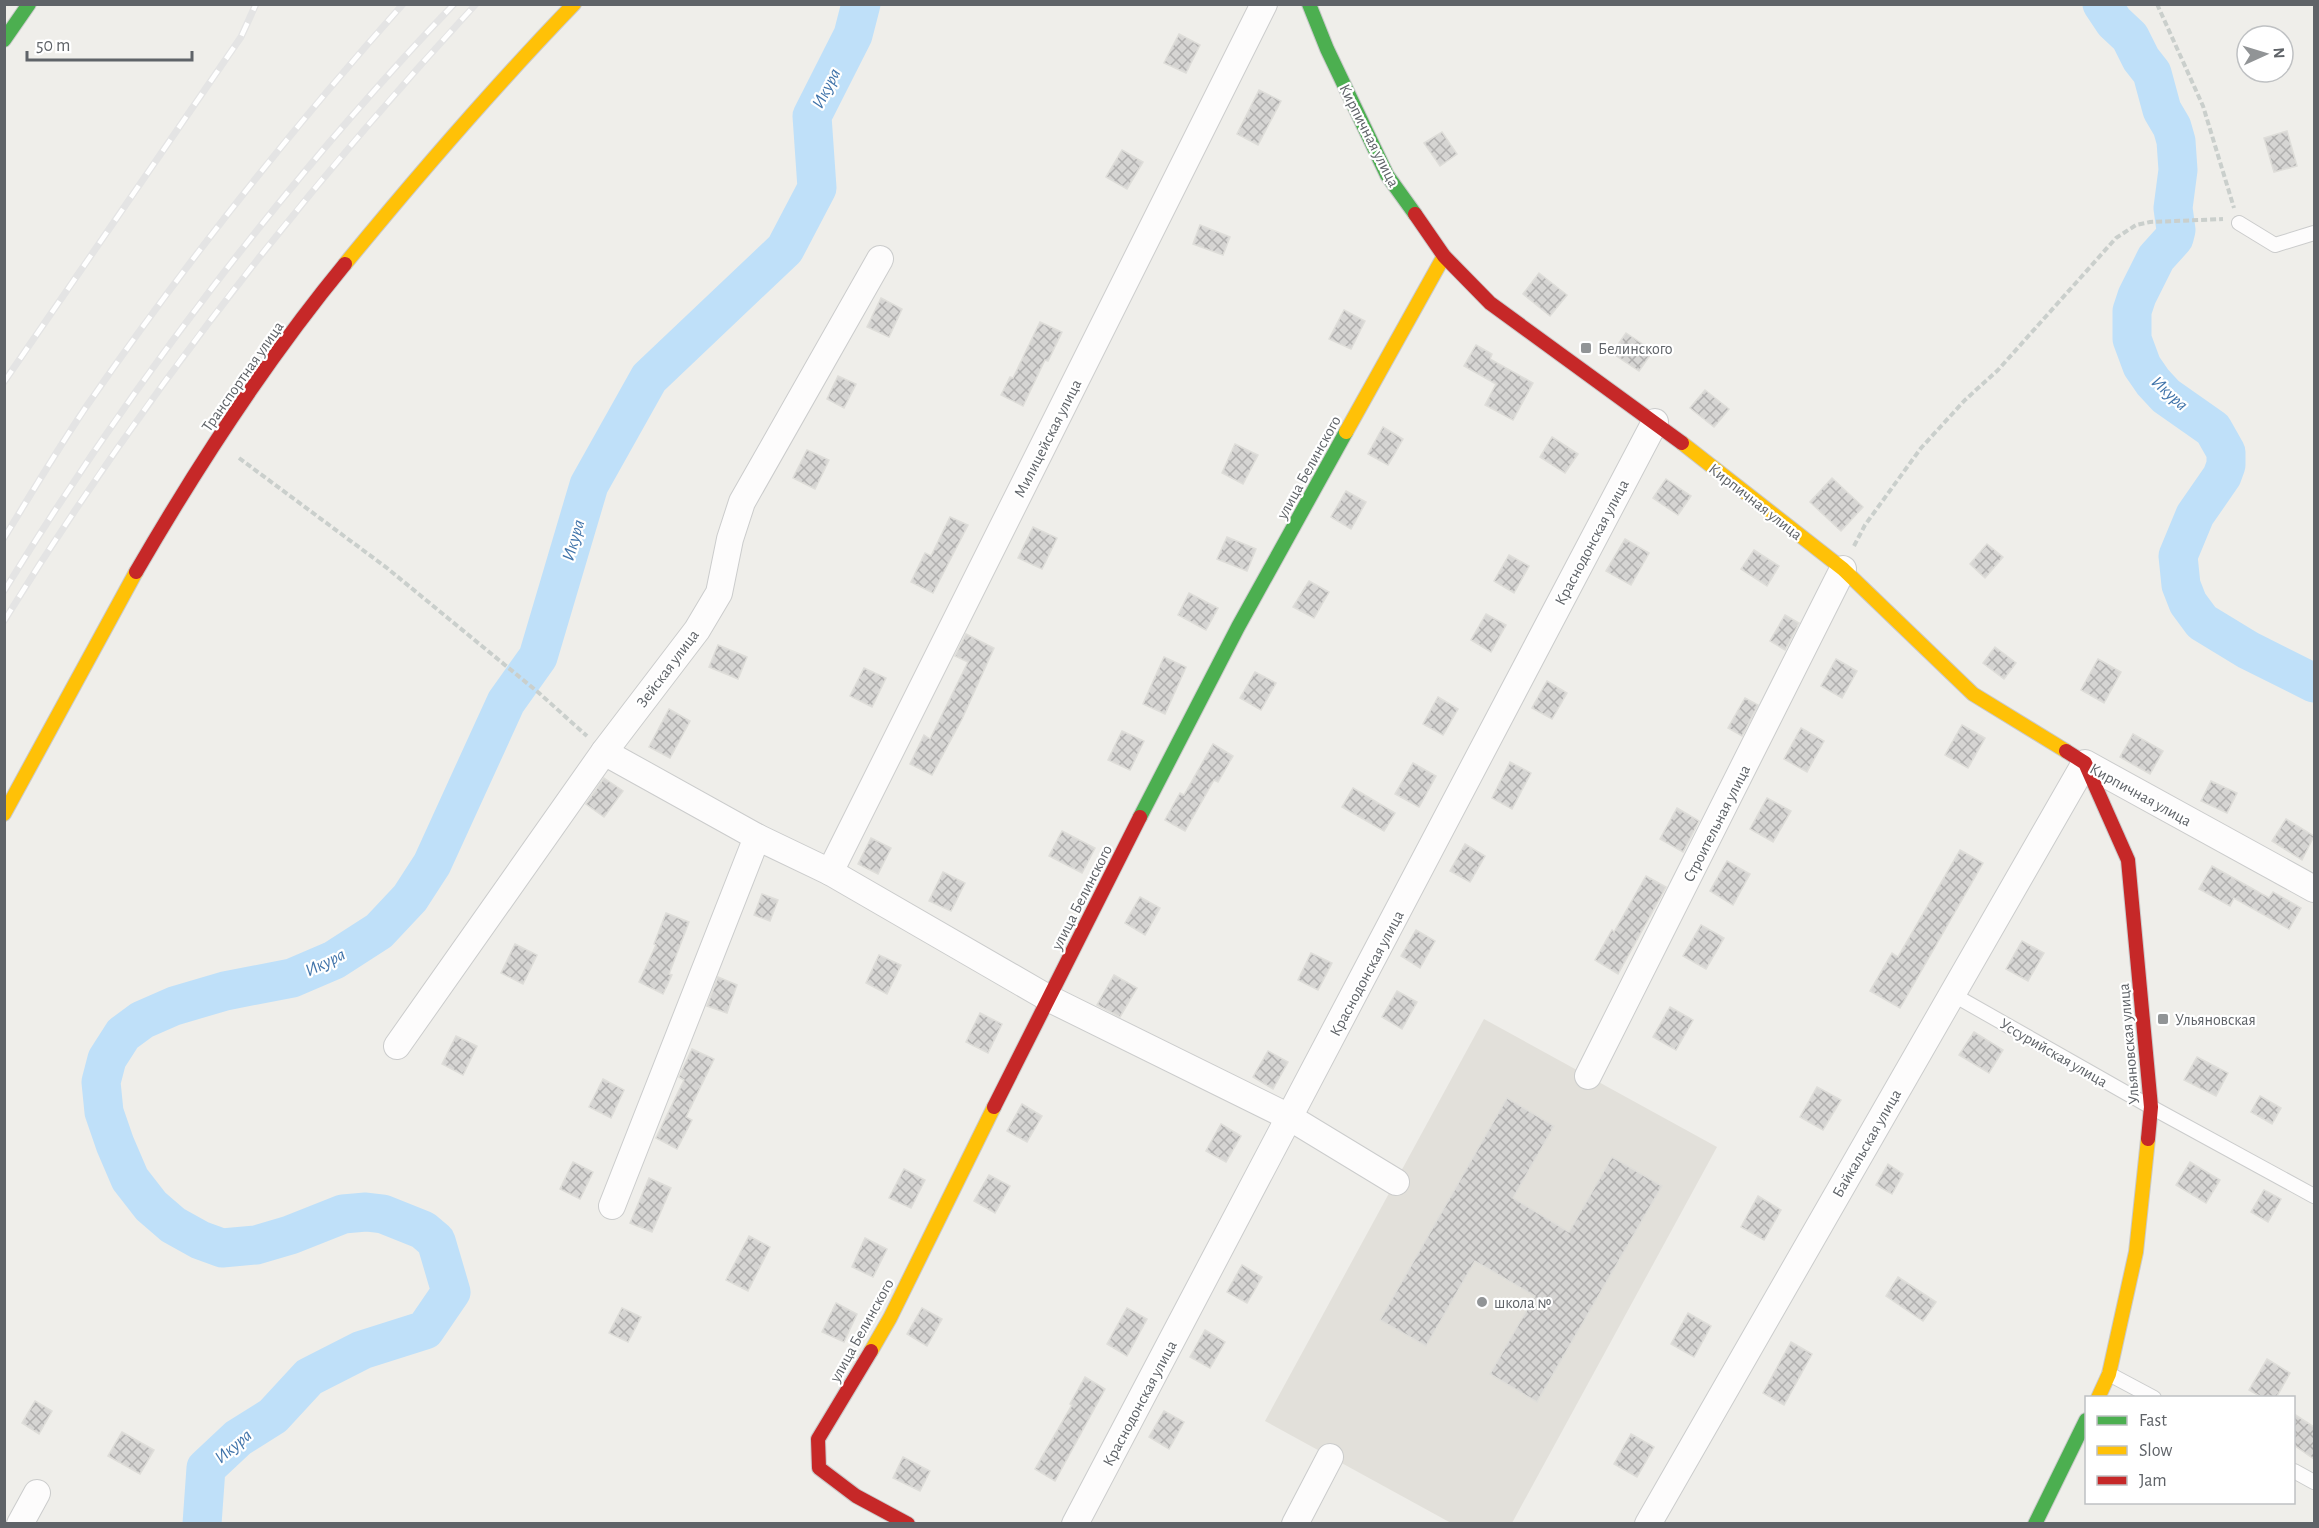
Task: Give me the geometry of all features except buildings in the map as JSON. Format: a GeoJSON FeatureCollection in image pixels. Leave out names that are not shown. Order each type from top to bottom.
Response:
{"type":"FeatureCollection","features":[{"type":"Feature","properties":{"kind":"street"},"geometry":{"type":"LineString","coordinates":[[4,40],[29,4]]}},
{"type":"Feature","properties":{"kind":"street","name":"Транспортная улица"},"geometry":{"type":"LineString","coordinates":[[4,814],[127,586],[173,508],[321,293],[389,210],[574,4]]}},
{"type":"Feature","properties":{"kind":"street","name":"Милицейская улица"},"geometry":{"type":"LineString","coordinates":[[830,872],[1264,4]]}},
{"type":"Feature","properties":{"kind":"street","name":"Кирпичная улица"},"geometry":{"type":"LineString","coordinates":[[1309,4],[1327,49],[1387,175],[1444,256],[1490,303],[1655,422],[1843,569],[1973,694],[2085,763],[2314,889]]}},
{"type":"Feature","properties":{"kind":"street","name":"улица Белинского"},"geometry":{"type":"LineString","coordinates":[[908,1524],[855,1496],[819,1468],[818,1439],[890,1318],[1048,998],[1238,627],[1444,256]]}},
{"type":"Feature","properties":{"kind":"street","name":"Зейская улица"},"geometry":{"type":"LineString","coordinates":[[397,1046],[604,752],[697,630],[719,593],[730,538],[742,502],[880,259]]}},
{"type":"Feature","properties":{"kind":"street","name":"Краснодонская улица"},"geometry":{"type":"LineString","coordinates":[[1075,1524],[1655,422]]}},
{"type":"Feature","properties":{"kind":"street","name":"Строительная улица"},"geometry":{"type":"LineString","coordinates":[[1588,1076],[1843,569]]}},
{"type":"Feature","properties":{"kind":"street"},"geometry":{"type":"LineString","coordinates":[[604,752],[757,837],[830,872],[1048,998],[1290,1117],[1396,1182]]}},
{"type":"Feature","properties":{"kind":"street","name":"Байкальская улица"},"geometry":{"type":"LineString","coordinates":[[1648,1524],[2085,763]]}},
{"type":"Feature","properties":{"kind":"street","name":"Ульяновская улица"},"geometry":{"type":"LineString","coordinates":[[2085,763],[2128,860],[2151,1107],[2136,1252],[2109,1374],[2099,1396]]}},
{"type":"Feature","properties":{"kind":"street"},"geometry":{"type":"LineString","coordinates":[[612,1206],[757,837]]}},
{"type":"Feature","properties":{"kind":"street"},"geometry":{"type":"LineString","coordinates":[[2035,1524],[2085,1422]]}},
{"type":"Feature","properties":{"kind":"street"},"geometry":{"type":"LineString","coordinates":[[1295,1524],[1330,1457]]}},
{"type":"Feature","properties":{"kind":"street"},"geometry":{"type":"LineString","coordinates":[[20,1524],[37,1492]]}},
{"type":"Feature","properties":{"kind":"lane"},"geometry":{"type":"LineString","coordinates":[[2239,223],[2276,245],[2314,233]]}},
{"type":"Feature","properties":{"kind":"lane","name":"Уссурийская улица"},"geometry":{"type":"LineString","coordinates":[[1952,994],[2314,1196]]}},
{"type":"Feature","properties":{"kind":"lane"},"geometry":{"type":"LineString","coordinates":[[2109,1374],[2150,1396]]}},
{"type":"Feature","properties":{"kind":"lane"},"geometry":{"type":"LineString","coordinates":[[2295,1472],[2314,1482]]}},
{"type":"Feature","properties":{"kind":"path"},"geometry":{"type":"LineString","coordinates":[[2157,4],[2203,106],[2239,223]]}},
{"type":"Feature","properties":{"kind":"path"},"geometry":{"type":"LineString","coordinates":[[1843,569],[1865,525],[1937,429],[1998,369],[2116,238],[2136,225],[2161,221],[2207,219]]}},
{"type":"Feature","properties":{"kind":"path"},"geometry":{"type":"LineString","coordinates":[[217,441],[387,568],[539,693],[604,752]]}},
{"type":"Feature","properties":{"kind":"shaded area","name":"школа №"},"geometry":{"type":"Polygon","coordinates":[[[1484,1019],[1717,1147],[1512,1523],[1451,1523],[1265,1421],[1484,1019]]]}},
{"type":"Feature","properties":{"kind":"waterway","name":"Икура"},"geometry":{"type":"LineString","coordinates":[[202,1524],[206,1468],[238,1438],[273,1416],[309,1377],[362,1350],[425,1330],[451,1292],[436,1241],[423,1230],[383,1214],[366,1212],[343,1214],[290,1235],[256,1245],[222,1248],[200,1240],[173,1225],[151,1206],[130,1179],[115,1144],[104,1112],[101,1082],[107,1059],[123,1034],[142,1020],[174,1006],[225,991],[292,978],[334,960],[379,931],[410,898],[432,864],[506,702],[538,657],[589,485],[649,378],[785,249],[817,188],[812,116],[853,35],[861,4]]}},
{"type":"Feature","properties":{"kind":"waterway","name":"Икура"},"geometry":{"type":"LineString","coordinates":[[2102,4],[2114,22],[2130,37],[2141,59],[2152,73],[2162,110],[2172,127],[2176,141],[2178,170],[2173,208],[2176,230],[2174,238],[2156,258],[2137,296],[2132,311],[2132,339],[2142,366],[2153,382],[2166,396],[2213,429],[2226,452],[2226,465],[2222,476],[2195,515],[2178,556],[2181,585],[2188,603],[2202,622],[2248,650],[2314,683]]}},
{"type":"Feature","properties":{"kind":"railway"},"geometry":{"type":"LineString","coordinates":[[4,382],[241,37],[256,4]]}},
{"type":"Feature","properties":{"kind":"railway"},"geometry":{"type":"LineString","coordinates":[[4,538],[86,407],[160,303],[278,151],[403,4]]}},
{"type":"Feature","properties":{"kind":"railway"},"geometry":{"type":"LineString","coordinates":[[4,591],[105,436],[214,286],[330,141],[454,4]]}},
{"type":"Feature","properties":{"kind":"railway"},"geometry":{"type":"LineString","coordinates":[[4,621],[111,458],[225,301],[347,150],[476,4]]}},
{"type":"Feature","properties":{"kind":"traffic: fast"},"geometry":{"type":"LineString","coordinates":[[4,40],[29,4]]}},
{"type":"Feature","properties":{"kind":"traffic: fast"},"geometry":{"type":"LineString","coordinates":[[1309,4],[1327,49],[1387,175],[1415,214]]}},
{"type":"Feature","properties":{"kind":"traffic: fast"},"geometry":{"type":"LineString","coordinates":[[1140,817],[1238,627],[1346,432]]}},
{"type":"Feature","properties":{"kind":"traffic: fast"},"geometry":{"type":"LineString","coordinates":[[2035,1524],[2085,1422]]}},
{"type":"Feature","properties":{"kind":"traffic: slow"},"geometry":{"type":"LineString","coordinates":[[345,264],[457,132],[574,4]]}},
{"type":"Feature","properties":{"kind":"traffic: slow"},"geometry":{"type":"LineString","coordinates":[[1346,432],[1444,256]]}},
{"type":"Feature","properties":{"kind":"traffic: slow"},"geometry":{"type":"LineString","coordinates":[[1682,443],[1843,569],[1973,694],[2066,751]]}},
{"type":"Feature","properties":{"kind":"traffic: slow"},"geometry":{"type":"LineString","coordinates":[[4,814],[136,572]]}},
{"type":"Feature","properties":{"kind":"traffic: slow"},"geometry":{"type":"LineString","coordinates":[[871,1351],[890,1318],[994,1107]]}},
{"type":"Feature","properties":{"kind":"traffic: slow"},"geometry":{"type":"LineString","coordinates":[[2099,1396],[2109,1374],[2136,1252],[2148,1139]]}},
{"type":"Feature","properties":{"kind":"traffic: jam"},"geometry":{"type":"LineString","coordinates":[[1415,214],[1444,256],[1490,303],[1682,443]]}},
{"type":"Feature","properties":{"kind":"traffic: jam"},"geometry":{"type":"LineString","coordinates":[[136,572],[234,414],[316,300],[345,264]]}},
{"type":"Feature","properties":{"kind":"traffic: jam"},"geometry":{"type":"LineString","coordinates":[[2066,751],[2085,763],[2128,860],[2151,1107],[2148,1139]]}},
{"type":"Feature","properties":{"kind":"traffic: jam"},"geometry":{"type":"LineString","coordinates":[[994,1107],[1140,817]]}},
{"type":"Feature","properties":{"kind":"traffic: jam"},"geometry":{"type":"LineString","coordinates":[[871,1351],[818,1439],[819,1468],[856,1496],[908,1524]]}},
{"type":"Feature","properties":{"kind":"place","name":"Белинского"},"geometry":{"type":"Point","coordinates":[1586,348]}},
{"type":"Feature","properties":{"kind":"place","name":"Ульяновская"},"geometry":{"type":"Point","coordinates":[2163,1019]}},
{"type":"Feature","properties":{"kind":"place","name":"школа №"},"geometry":{"type":"Point","coordinates":[1482,1302]}}]}
